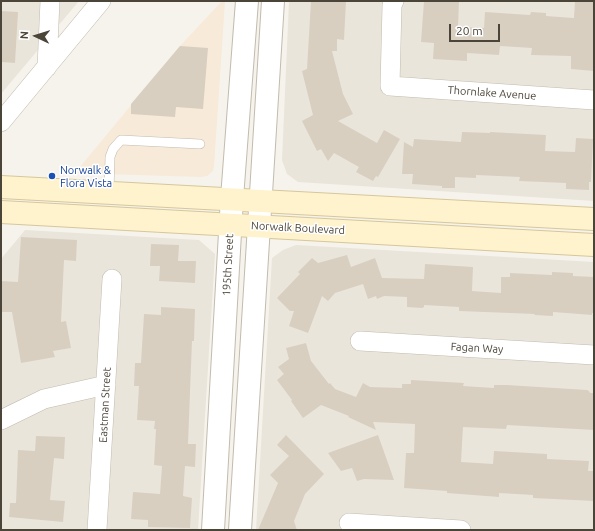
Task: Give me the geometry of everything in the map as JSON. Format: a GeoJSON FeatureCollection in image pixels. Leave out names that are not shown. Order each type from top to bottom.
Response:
{"type":"FeatureCollection","features":[{"type":"Feature","properties":{"kind":"main road"},"geometry":{"type":"LineString","coordinates":[[1,187],[594,218]]}},
{"type":"Feature","properties":{"kind":"main road","name":"Norwalk Boulevard"},"geometry":{"type":"LineString","coordinates":[[1,212],[594,245]]}},
{"type":"Feature","properties":{"kind":"street"},"geometry":{"type":"LineString","coordinates":[[47,67],[50,1]]}},
{"type":"Feature","properties":{"kind":"street"},"geometry":{"type":"LineString","coordinates":[[1,122],[101,1]]}},
{"type":"Feature","properties":{"kind":"street","name":"195th Street"},"geometry":{"type":"LineString","coordinates":[[213,530],[232,198],[247,1]]}},
{"type":"Feature","properties":{"kind":"street"},"geometry":{"type":"LineString","coordinates":[[240,530],[273,1]]}},
{"type":"Feature","properties":{"kind":"street","name":"Thornlake Avenue"},"geometry":{"type":"LineString","coordinates":[[394,1],[392,5],[390,86],[594,100]]}},
{"type":"Feature","properties":{"kind":"street","name":"Eastman Street"},"geometry":{"type":"LineString","coordinates":[[98,530],[112,279]]}},
{"type":"Feature","properties":{"kind":"street","name":"Fagan Way"},"geometry":{"type":"LineString","coordinates":[[360,341],[594,355]]}},
{"type":"Feature","properties":{"kind":"street"},"geometry":{"type":"LineString","coordinates":[[1,420],[44,399],[106,385]]}},
{"type":"Feature","properties":{"kind":"street"},"geometry":{"type":"LineString","coordinates":[[349,524],[461,530]]}},
{"type":"Feature","properties":{"kind":"lane"},"geometry":{"type":"LineString","coordinates":[[109,192],[110,157],[113,149],[121,140],[200,144]]}},
{"type":"Feature","properties":{"kind":"shaded area"},"geometry":{"type":"Polygon","coordinates":[[[1,1],[79,1],[1,94],[1,1]]]}},
{"type":"Feature","properties":{"kind":"shaded area"},"geometry":{"type":"Polygon","coordinates":[[[222,1],[225,1],[213,171],[207,176],[201,177],[75,173],[180,46],[222,1]]]}},
{"type":"Feature","properties":{"kind":"shaded area"},"geometry":{"type":"Polygon","coordinates":[[[289,1],[594,1],[594,201],[298,182],[287,174],[282,160],[289,1]]]}},
{"type":"Feature","properties":{"kind":"shaded area"},"geometry":{"type":"Polygon","coordinates":[[[25,230],[199,240],[215,254],[198,530],[1,530],[1,259],[25,230]]]}},
{"type":"Feature","properties":{"kind":"shaded area"},"geometry":{"type":"Polygon","coordinates":[[[296,245],[594,262],[594,530],[256,530],[272,258],[283,250],[296,245]]]}},
{"type":"Feature","properties":{"kind":"building"},"geometry":{"type":"Polygon","coordinates":[[[311,1],[346,1],[344,40],[337,39],[337,51],[332,51],[343,94],[353,114],[338,121],[377,143],[384,130],[400,139],[378,177],[376,176],[373,181],[356,172],[359,167],[334,153],[328,161],[321,149],[317,151],[302,121],[313,115],[302,71],[307,69],[311,1]]]}},
{"type":"Feature","properties":{"kind":"building"},"geometry":{"type":"Polygon","coordinates":[[[424,1],[459,1],[458,27],[484,28],[485,12],[530,15],[531,12],[546,13],[546,16],[574,18],[575,1],[594,1],[594,71],[571,69],[571,56],[531,55],[532,48],[500,46],[499,55],[467,53],[467,61],[433,59],[434,43],[421,42],[424,1]]]}},
{"type":"Feature","properties":{"kind":"building"},"geometry":{"type":"Polygon","coordinates":[[[1,11],[18,12],[15,63],[1,62],[1,11]]]}},
{"type":"Feature","properties":{"kind":"building"},"geometry":{"type":"Polygon","coordinates":[[[180,46],[208,48],[203,109],[176,107],[175,117],[131,114],[131,104],[180,46]]]}},
{"type":"Feature","properties":{"kind":"building"},"geometry":{"type":"Polygon","coordinates":[[[462,132],[546,135],[545,151],[575,152],[576,138],[593,139],[591,182],[589,182],[589,190],[566,189],[566,183],[519,181],[520,177],[476,175],[476,178],[455,177],[455,188],[442,188],[442,186],[412,184],[413,174],[402,174],[404,142],[413,147],[414,139],[461,142],[462,132]]]}},
{"type":"Feature","properties":{"kind":"building"},"geometry":{"type":"Polygon","coordinates":[[[21,237],[77,240],[76,261],[64,260],[61,322],[66,321],[71,348],[53,351],[55,357],[21,363],[12,312],[1,312],[1,281],[18,282],[21,237]]]}},
{"type":"Feature","properties":{"kind":"building"},"geometry":{"type":"Polygon","coordinates":[[[151,244],[179,245],[178,261],[196,261],[195,283],[159,281],[160,266],[150,266],[151,244]]]}},
{"type":"Feature","properties":{"kind":"building"},"geometry":{"type":"Polygon","coordinates":[[[347,255],[351,267],[375,258],[382,278],[424,279],[425,264],[473,267],[472,291],[501,293],[501,277],[510,277],[510,273],[552,275],[552,272],[573,273],[573,276],[594,277],[594,313],[592,313],[592,315],[553,312],[553,316],[459,311],[459,307],[424,305],[422,308],[407,307],[407,297],[384,296],[377,299],[376,296],[368,299],[363,284],[335,293],[328,301],[322,296],[308,333],[289,326],[294,311],[290,311],[277,298],[300,274],[298,272],[312,258],[318,263],[347,255]]]}},
{"type":"Feature","properties":{"kind":"building"},"geometry":{"type":"Polygon","coordinates":[[[161,307],[195,309],[194,341],[192,341],[188,444],[196,444],[195,467],[185,466],[183,496],[192,498],[190,528],[148,527],[148,520],[131,519],[133,492],[160,494],[162,466],[154,465],[155,421],[137,420],[139,386],[134,386],[135,363],[141,363],[144,314],[161,315],[161,307]]]}},
{"type":"Feature","properties":{"kind":"building"},"geometry":{"type":"Polygon","coordinates":[[[306,343],[311,361],[329,384],[330,383],[335,389],[356,397],[363,383],[370,387],[402,388],[402,384],[411,384],[411,380],[464,383],[463,386],[494,388],[494,385],[507,385],[587,390],[590,393],[594,393],[594,430],[507,425],[506,429],[463,427],[461,462],[493,464],[494,451],[547,454],[547,459],[589,461],[588,471],[594,471],[594,501],[533,498],[533,495],[499,493],[499,497],[404,488],[406,453],[414,453],[415,424],[373,422],[376,430],[348,417],[349,416],[321,405],[303,418],[277,380],[284,374],[278,367],[289,359],[286,348],[306,343]]]}},
{"type":"Feature","properties":{"kind":"building"},"geometry":{"type":"Polygon","coordinates":[[[286,435],[324,474],[305,494],[294,521],[297,530],[258,530],[278,483],[270,475],[289,456],[277,445],[286,435]]]}},
{"type":"Feature","properties":{"kind":"building"},"geometry":{"type":"Polygon","coordinates":[[[378,435],[394,480],[364,479],[357,481],[352,468],[341,471],[328,453],[378,435]]]}},
{"type":"Feature","properties":{"kind":"building"},"geometry":{"type":"Polygon","coordinates":[[[36,436],[65,437],[64,459],[54,458],[50,500],[65,501],[63,522],[9,517],[10,503],[16,503],[18,450],[35,451],[36,436]]]}},
{"type":"Feature","properties":{"kind":"place","name":"Norwalk & Flora Vista"},"geometry":{"type":"Point","coordinates":[52,176]}}]}
